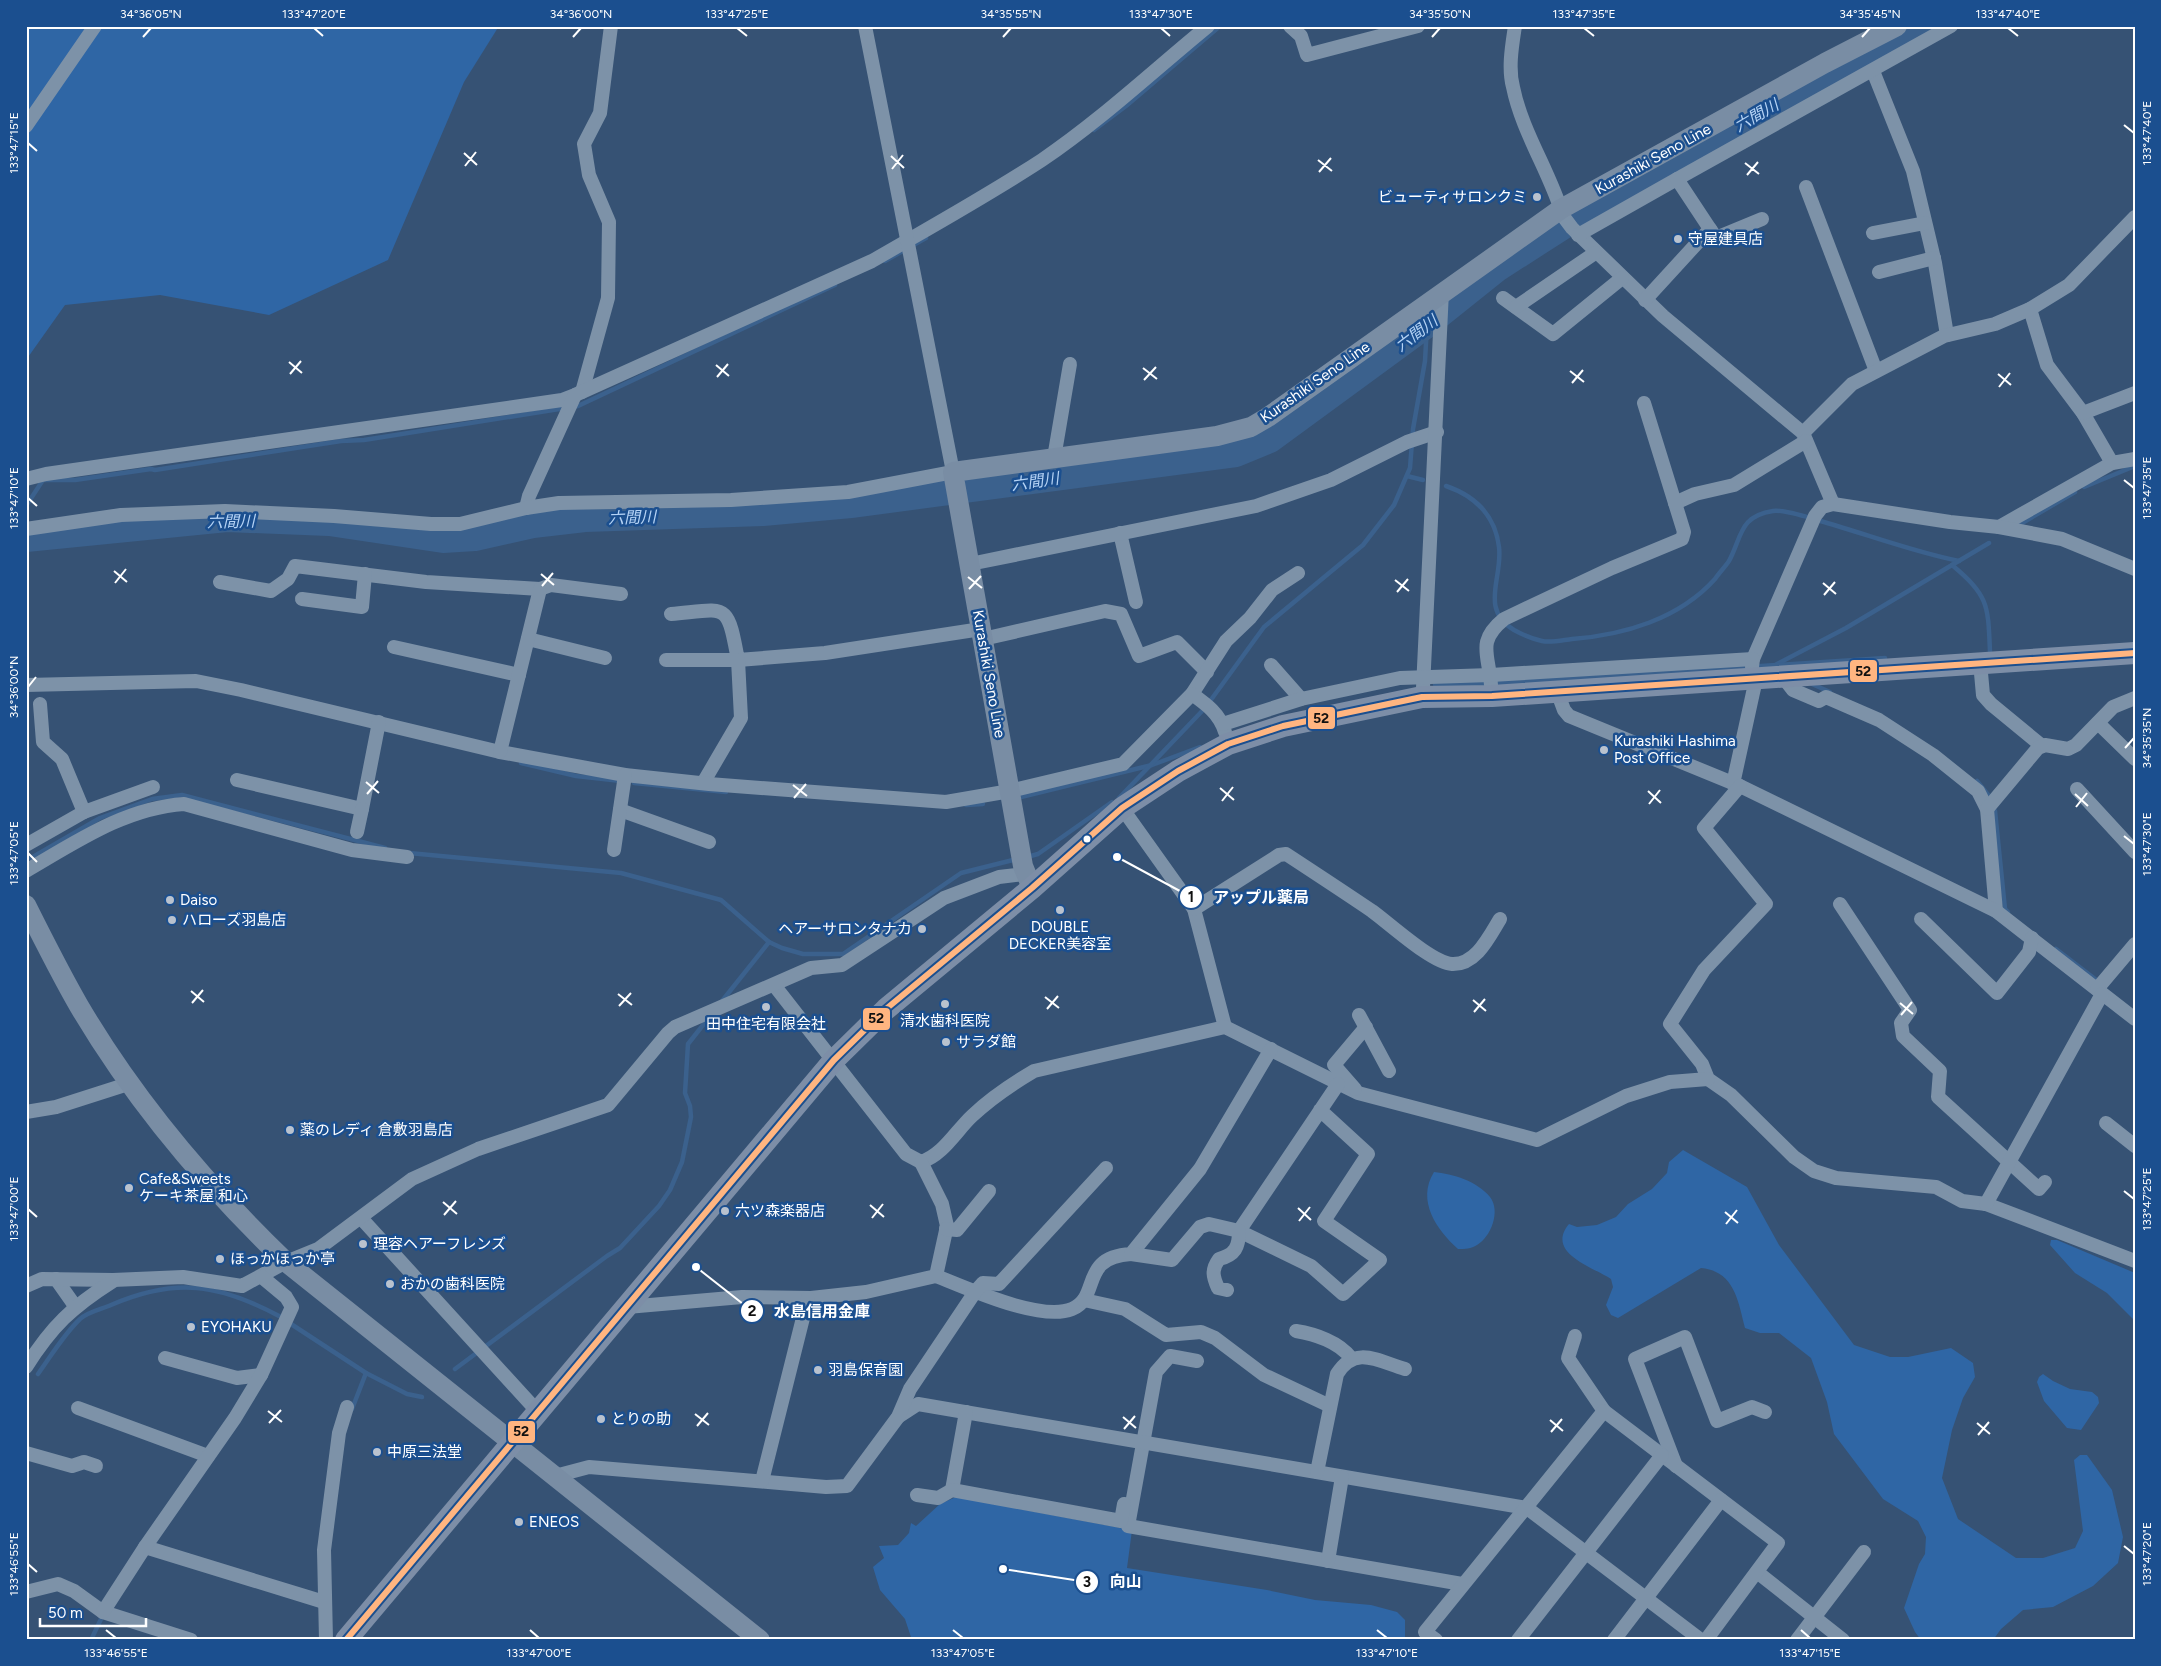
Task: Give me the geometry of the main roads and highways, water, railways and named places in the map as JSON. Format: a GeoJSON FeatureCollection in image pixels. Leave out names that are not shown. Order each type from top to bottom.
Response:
{"type":"FeatureCollection","features":[{"type":"Feature","properties":{"kind":"main road","name":"Kurashiki Seno Line"},"geometry":{"type":"LineString","coordinates":[[1025,869],[954,475],[1054,458],[1216,436],[1251,427],[1562,212],[1825,63],[1897,26]]}},
{"type":"Feature","properties":{"kind":"main road"},"geometry":{"type":"LineString","coordinates":[[346,1640],[834,1060],[1025,869],[1178,771],[1226,734],[1283,726],[1423,688],[1491,685],[1557,691],[1753,670],[1783,677],[1980,662],[2135,653]]}},
{"type":"Feature","properties":{"kind":"main road"},"geometry":{"type":"LineString","coordinates":[[26,905],[80,1007],[131,1083],[194,1166],[238,1216],[286,1262],[760,1640]]}},
{"type":"Feature","properties":{"kind":"waterway"},"geometry":{"type":"LineString","coordinates":[[1094,130],[1126,106],[1220,26]]}},
{"type":"Feature","properties":{"kind":"waterway","name":"六間川"},"geometry":{"type":"LineString","coordinates":[[26,539],[227,519],[329,523],[443,540],[475,538],[533,525],[585,519],[763,513],[851,505],[1236,454],[1270,440],[1427,325],[1497,269],[1589,210],[1783,100],[1924,26]]}},
{"type":"Feature","properties":{"kind":"waterway"},"geometry":{"type":"LineString","coordinates":[[885,261],[926,238]]}},
{"type":"Feature","properties":{"kind":"waterway"},"geometry":{"type":"LineString","coordinates":[[26,506],[43,480],[75,480],[155,470],[341,441],[364,440],[578,406],[835,285]]}},
{"type":"Feature","properties":{"kind":"waterway"},"geometry":{"type":"LineString","coordinates":[[1119,798],[1205,708],[1264,627],[1363,545],[1394,505],[1410,468],[1413,429],[1425,361],[1427,325]]}},
{"type":"Feature","properties":{"kind":"waterway"},"geometry":{"type":"LineString","coordinates":[[2084,487],[2135,466]]}},
{"type":"Feature","properties":{"kind":"waterway"},"geometry":{"type":"LineString","coordinates":[[1407,476],[1423,480]]}},
{"type":"Feature","properties":{"kind":"waterway"},"geometry":{"type":"LineString","coordinates":[[1446,486],[1466,495],[1474,501],[1482,508],[1493,525],[1499,547],[1495,592],[1497,613],[1503,622],[1514,630],[1546,642],[1611,634],[1631,629],[1668,615],[1701,593],[1715,579],[1727,563],[1743,529],[1748,523],[1762,514],[1773,511],[1784,511],[1908,548],[1959,561]]}},
{"type":"Feature","properties":{"kind":"waterway"},"geometry":{"type":"LineString","coordinates":[[2017,526],[2075,492]]}},
{"type":"Feature","properties":{"kind":"waterway"},"geometry":{"type":"LineString","coordinates":[[1777,664],[1846,628],[1989,543]]}},
{"type":"Feature","properties":{"kind":"waterway"},"geometry":{"type":"LineString","coordinates":[[1952,565],[1973,585],[1984,602],[1987,612],[1990,652]]}},
{"type":"Feature","properties":{"kind":"waterway"},"geometry":{"type":"LineString","coordinates":[[1435,685],[1484,684],[1885,658]]}},
{"type":"Feature","properties":{"kind":"waterway"},"geometry":{"type":"LineString","coordinates":[[1812,684],[1830,692]]}},
{"type":"Feature","properties":{"kind":"waterway"},"geometry":{"type":"LineString","coordinates":[[1021,797],[1152,765],[1200,747]]}},
{"type":"Feature","properties":{"kind":"waterway"},"geometry":{"type":"LineString","coordinates":[[521,763],[576,776],[621,781]]}},
{"type":"Feature","properties":{"kind":"waterway"},"geometry":{"type":"LineString","coordinates":[[1977,781],[1989,796]]}},
{"type":"Feature","properties":{"kind":"waterway"},"geometry":{"type":"LineString","coordinates":[[634,783],[726,792]]}},
{"type":"Feature","properties":{"kind":"waterway"},"geometry":{"type":"LineString","coordinates":[[31,858],[100,818],[152,799],[182,795],[385,848]]}},
{"type":"Feature","properties":{"kind":"waterway"},"geometry":{"type":"LineString","coordinates":[[1027,857],[1038,854],[1112,802]]}},
{"type":"Feature","properties":{"kind":"waterway"},"geometry":{"type":"LineString","coordinates":[[966,805],[983,804]]}},
{"type":"Feature","properties":{"kind":"waterway"},"geometry":{"type":"LineString","coordinates":[[1995,811],[2005,909],[2008,912]]}},
{"type":"Feature","properties":{"kind":"waterway"},"geometry":{"type":"LineString","coordinates":[[409,853],[621,873],[721,900],[769,942],[803,954],[843,954],[961,873],[1017,859]]}},
{"type":"Feature","properties":{"kind":"waterway"},"geometry":{"type":"LineString","coordinates":[[722,1001],[769,942]]}},
{"type":"Feature","properties":{"kind":"waterway"},"geometry":{"type":"LineString","coordinates":[[2056,949],[2099,982]]}},
{"type":"Feature","properties":{"kind":"waterway"},"geometry":{"type":"LineString","coordinates":[[455,1369],[620,1248],[659,1206],[670,1190],[682,1162],[691,1117],[690,1106],[685,1093],[688,1044],[707,1020]]}},
{"type":"Feature","properties":{"kind":"waterway"},"geometry":{"type":"LineString","coordinates":[[38,1374],[63,1338],[83,1317],[134,1296],[156,1290],[197,1288],[217,1291],[257,1305],[279,1316]]}},
{"type":"Feature","properties":{"kind":"waterway"},"geometry":{"type":"LineString","coordinates":[[291,1324],[366,1373],[352,1409]]}},
{"type":"Feature","properties":{"kind":"waterway"},"geometry":{"type":"LineString","coordinates":[[366,1373],[407,1394],[422,1397]]}},
{"type":"Feature","properties":{"kind":"waterway"},"geometry":{"type":"LineString","coordinates":[[91,1640],[101,1619]]}},
{"type":"Feature","properties":{"kind":"place","name":"ビューティサロンクミ"},"geometry":{"type":"Point","coordinates":[1537,197]}},
{"type":"Feature","properties":{"kind":"place","name":"守屋建具店"},"geometry":{"type":"Point","coordinates":[1678,239]}},
{"type":"Feature","properties":{"kind":"place","name":"Kurashiki Hashima Post Office"},"geometry":{"type":"Point","coordinates":[1604,750]}},
{"type":"Feature","properties":{"kind":"place","name":"アップル薬局"},"geometry":{"type":"Point","coordinates":[1117,857]}},
{"type":"Feature","properties":{"kind":"place","name":"Daiso"},"geometry":{"type":"Point","coordinates":[170,900]}},
{"type":"Feature","properties":{"kind":"place","name":"DOUBLE DECKER美容室"},"geometry":{"type":"Point","coordinates":[1060,910]}},
{"type":"Feature","properties":{"kind":"place","name":"ハローズ羽島店"},"geometry":{"type":"Point","coordinates":[172,920]}},
{"type":"Feature","properties":{"kind":"place","name":"ヘアーサロンタナカ"},"geometry":{"type":"Point","coordinates":[922,929]}},
{"type":"Feature","properties":{"kind":"place","name":"清水歯科医院"},"geometry":{"type":"Point","coordinates":[945,1004]}},
{"type":"Feature","properties":{"kind":"place","name":"田中住宅有限会社"},"geometry":{"type":"Point","coordinates":[766,1007]}},
{"type":"Feature","properties":{"kind":"place","name":"サラダ館"},"geometry":{"type":"Point","coordinates":[946,1042]}},
{"type":"Feature","properties":{"kind":"place","name":"薬のレディ 倉敷羽島店"},"geometry":{"type":"Point","coordinates":[290,1130]}},
{"type":"Feature","properties":{"kind":"place","name":"Cafe&Sweets ケーキ茶屋 和心"},"geometry":{"type":"Point","coordinates":[129,1188]}},
{"type":"Feature","properties":{"kind":"place","name":"六ツ森楽器店"},"geometry":{"type":"Point","coordinates":[725,1211]}},
{"type":"Feature","properties":{"kind":"place","name":"理容ヘアーフレンズ"},"geometry":{"type":"Point","coordinates":[363,1244]}},
{"type":"Feature","properties":{"kind":"place","name":"ほっかほっか亭"},"geometry":{"type":"Point","coordinates":[220,1259]}},
{"type":"Feature","properties":{"kind":"place","name":"水島信用金庫"},"geometry":{"type":"Point","coordinates":[696,1267]}},
{"type":"Feature","properties":{"kind":"place","name":"おかの歯科医院"},"geometry":{"type":"Point","coordinates":[390,1284]}},
{"type":"Feature","properties":{"kind":"place","name":"EYOHAKU"},"geometry":{"type":"Point","coordinates":[191,1327]}},
{"type":"Feature","properties":{"kind":"place","name":"羽島保育園"},"geometry":{"type":"Point","coordinates":[818,1370]}},
{"type":"Feature","properties":{"kind":"place","name":"とりの助"},"geometry":{"type":"Point","coordinates":[601,1419]}},
{"type":"Feature","properties":{"kind":"place","name":"中原三法堂"},"geometry":{"type":"Point","coordinates":[377,1452]}},
{"type":"Feature","properties":{"kind":"place","name":"ENEOS"},"geometry":{"type":"Point","coordinates":[519,1522]}},
{"type":"Feature","properties":{"kind":"place","name":"向山"},"geometry":{"type":"Point","coordinates":[1003,1569]}}]}
